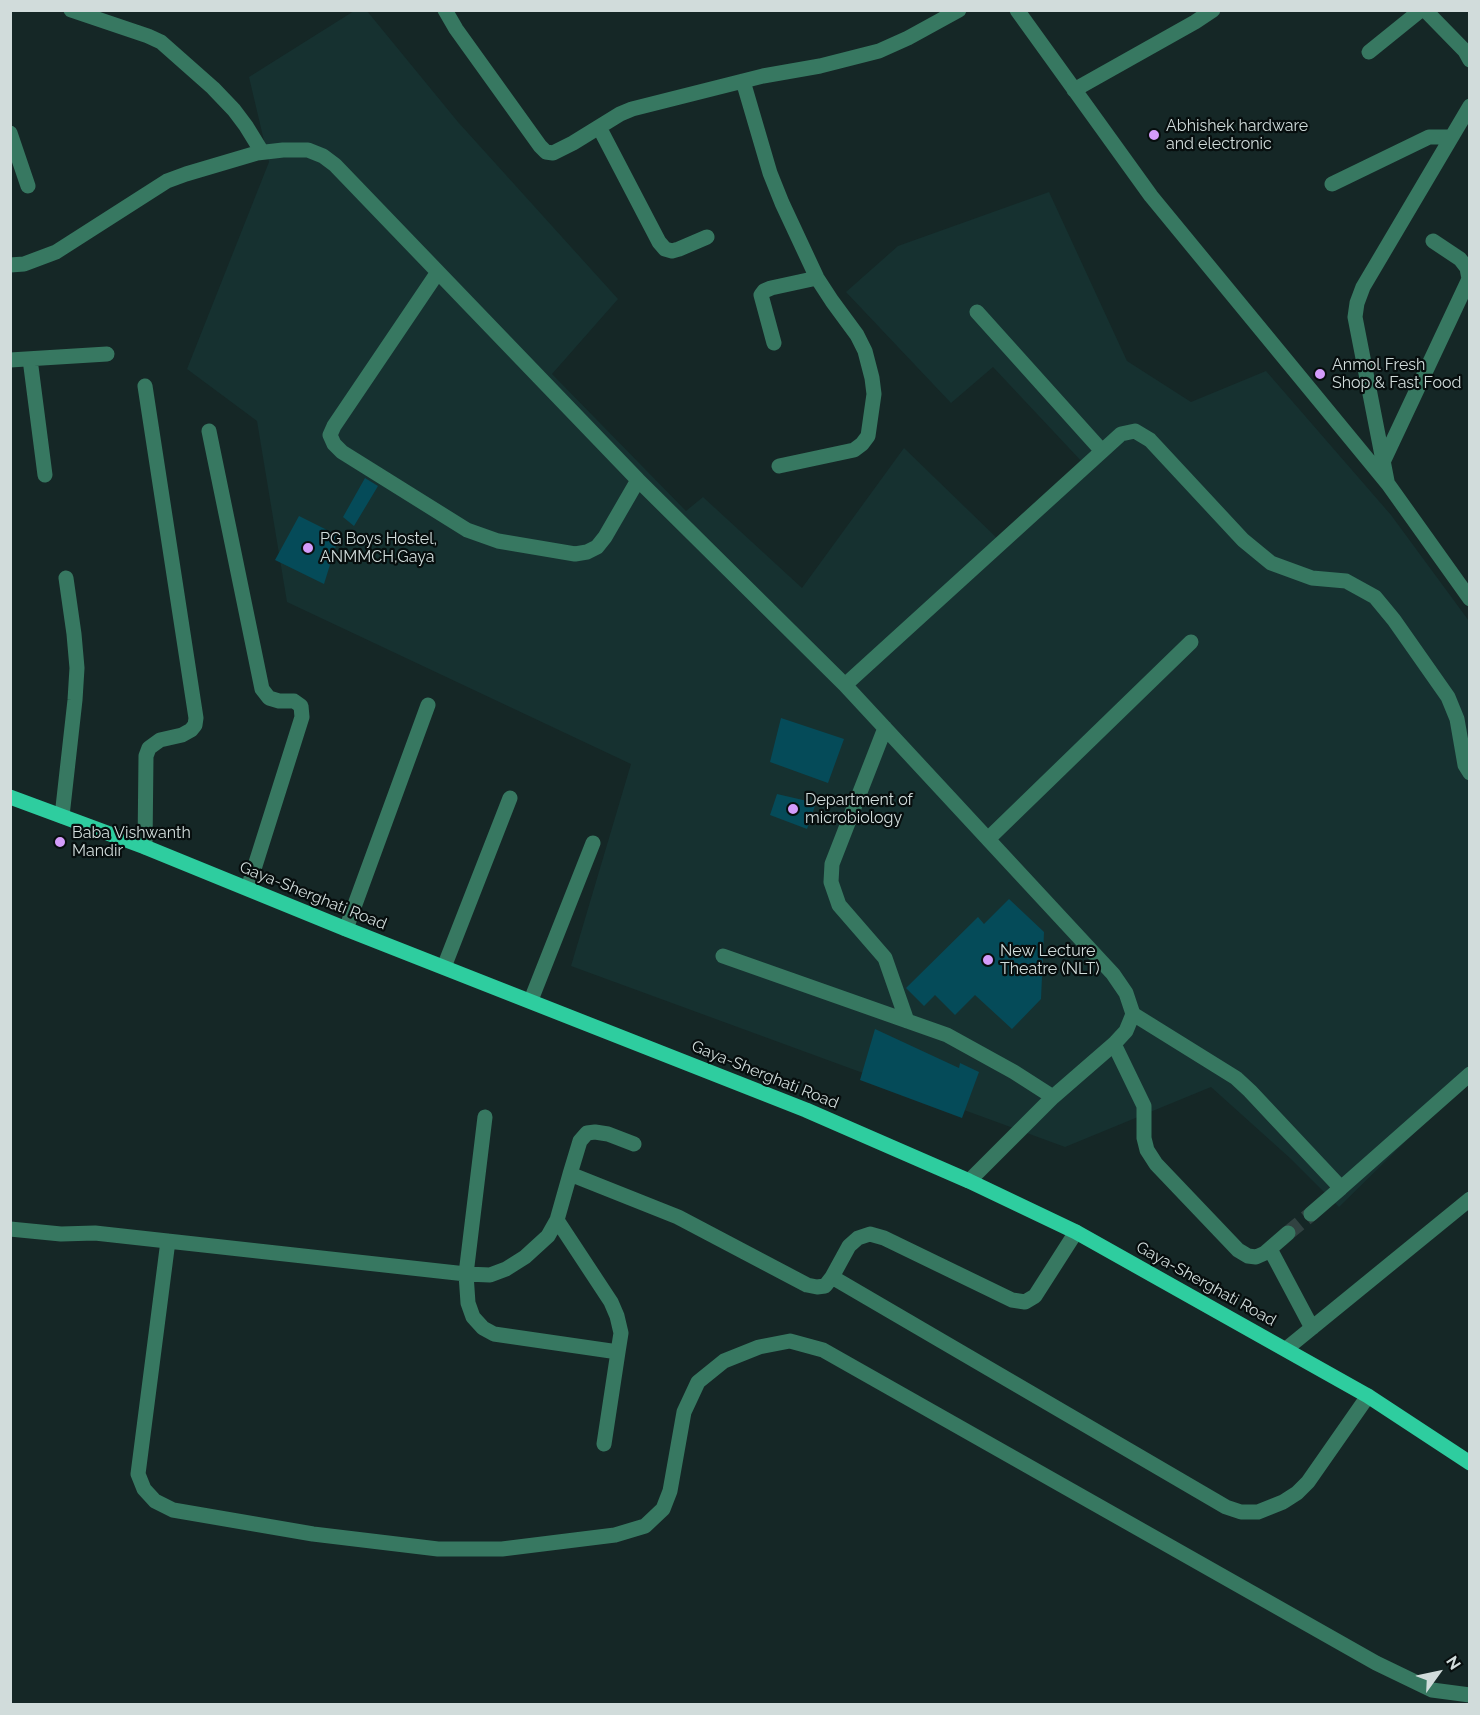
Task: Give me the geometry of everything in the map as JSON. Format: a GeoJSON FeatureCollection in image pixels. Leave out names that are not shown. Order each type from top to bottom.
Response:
{"type":"FeatureCollection","features":[{"type":"Feature","properties":{"kind":"main road","name":"Gaya-Sherghati Road"},"geometry":{"type":"LineString","coordinates":[[10,797],[145,847],[346,929],[806,1110],[969,1181],[1076,1232],[1286,1349],[1368,1396],[1470,1463]]}},
{"type":"Feature","properties":{"kind":"street"},"geometry":{"type":"LineString","coordinates":[[71,10],[161,42],[234,110],[262,152]]}},
{"type":"Feature","properties":{"kind":"street"},"geometry":{"type":"LineString","coordinates":[[445,10],[540,146],[546,152],[553,153],[632,109],[743,81],[820,66],[879,51],[959,10]]}},
{"type":"Feature","properties":{"kind":"street"},"geometry":{"type":"LineString","coordinates":[[1017,10],[1151,196],[1388,484],[1470,599]]}},
{"type":"Feature","properties":{"kind":"street"},"geometry":{"type":"LineString","coordinates":[[1074,90],[1213,10]]}},
{"type":"Feature","properties":{"kind":"street"},"geometry":{"type":"LineString","coordinates":[[1369,52],[1423,10],[1468,55]]}},
{"type":"Feature","properties":{"kind":"street"},"geometry":{"type":"LineString","coordinates":[[743,81],[770,173],[818,278],[857,335],[865,351],[874,394],[868,436],[862,444],[854,450],[779,466]]}},
{"type":"Feature","properties":{"kind":"street"},"geometry":{"type":"LineString","coordinates":[[1388,484],[1355,317],[1357,303],[1362,286],[1470,106]]}},
{"type":"Feature","properties":{"kind":"street"},"geometry":{"type":"LineString","coordinates":[[599,127],[659,242],[665,249],[672,251],[707,237]]}},
{"type":"Feature","properties":{"kind":"street"},"geometry":{"type":"LineString","coordinates":[[10,133],[28,186]]}},
{"type":"Feature","properties":{"kind":"street"},"geometry":{"type":"LineString","coordinates":[[1332,184],[1429,137],[1451,137]]}},
{"type":"Feature","properties":{"kind":"street"},"geometry":{"type":"LineString","coordinates":[[10,265],[24,264],[56,252],[167,181],[186,174],[262,152],[308,150],[323,156],[335,165],[638,480],[845,685],[1113,974],[1126,993],[1133,1014],[1236,1078],[1341,1188]]}},
{"type":"Feature","properties":{"kind":"street"},"geometry":{"type":"LineString","coordinates":[[1383,462],[1469,279],[1467,268],[1460,259],[1433,241]]}},
{"type":"Feature","properties":{"kind":"street"},"geometry":{"type":"LineString","coordinates":[[438,272],[333,426],[330,435],[334,444],[342,452],[467,530],[498,541],[575,554],[597,547],[638,480]]}},
{"type":"Feature","properties":{"kind":"street"},"geometry":{"type":"LineString","coordinates":[[774,343],[761,295],[771,288],[818,278]]}},
{"type":"Feature","properties":{"kind":"street"},"geometry":{"type":"LineString","coordinates":[[977,312],[1102,451]]}},
{"type":"Feature","properties":{"kind":"street"},"geometry":{"type":"LineString","coordinates":[[10,360],[107,354]]}},
{"type":"Feature","properties":{"kind":"street"},"geometry":{"type":"LineString","coordinates":[[30,359],[45,475]]}},
{"type":"Feature","properties":{"kind":"street"},"geometry":{"type":"LineString","coordinates":[[145,386],[196,718],[191,730],[182,735],[160,740],[149,748],[146,756],[145,847]]}},
{"type":"Feature","properties":{"kind":"street"},"geometry":{"type":"LineString","coordinates":[[209,431],[262,689],[269,698],[294,701],[301,706],[302,717],[248,888]]}},
{"type":"Feature","properties":{"kind":"street"},"geometry":{"type":"LineString","coordinates":[[845,685],[1121,434],[1135,431],[1150,440],[1243,540],[1271,563],[1312,578],[1346,581],[1375,597],[1448,697],[1457,718],[1465,765],[1470,773]]}},
{"type":"Feature","properties":{"kind":"street"},"geometry":{"type":"LineString","coordinates":[[62,816],[77,668],[66,578]]}},
{"type":"Feature","properties":{"kind":"street"},"geometry":{"type":"LineString","coordinates":[[988,839],[1191,642]]}},
{"type":"Feature","properties":{"kind":"street"},"geometry":{"type":"LineString","coordinates":[[346,929],[428,705]]}},
{"type":"Feature","properties":{"kind":"street"},"geometry":{"type":"LineString","coordinates":[[885,728],[832,864],[831,882],[839,905],[885,958],[907,1021]]}},
{"type":"Feature","properties":{"kind":"street"},"geometry":{"type":"LineString","coordinates":[[444,967],[510,798]]}},
{"type":"Feature","properties":{"kind":"street"},"geometry":{"type":"LineString","coordinates":[[531,1000],[593,843]]}},
{"type":"Feature","properties":{"kind":"street"},"geometry":{"type":"LineString","coordinates":[[723,956],[947,1035],[1014,1072],[1053,1097]]}},
{"type":"Feature","properties":{"kind":"street"},"geometry":{"type":"LineString","coordinates":[[969,1181],[1053,1097],[1114,1044],[1126,1031],[1133,1014]]}},
{"type":"Feature","properties":{"kind":"street"},"geometry":{"type":"LineString","coordinates":[[1114,1044],[1144,1106],[1147,1150],[1155,1164],[1238,1251],[1256,1257],[1265,1253],[1288,1233]]}},
{"type":"Feature","properties":{"kind":"street"},"geometry":{"type":"LineString","coordinates":[[1311,1214],[1470,1074]]}},
{"type":"Feature","properties":{"kind":"street"},"geometry":{"type":"LineString","coordinates":[[485,1117],[466,1274],[468,1303],[473,1317],[483,1328],[494,1334],[618,1352]]}},
{"type":"Feature","properties":{"kind":"street"},"geometry":{"type":"LineString","coordinates":[[10,1228],[168,1240],[490,1275],[506,1269],[525,1257],[548,1236],[557,1220],[580,1141],[587,1133],[608,1134],[634,1144]]}},
{"type":"Feature","properties":{"kind":"street"},"geometry":{"type":"LineString","coordinates":[[570,1174],[678,1217],[807,1285],[817,1287],[825,1286],[849,1246],[858,1238],[870,1234],[884,1238],[1012,1300],[1025,1302],[1035,1296],[1076,1232]]}},
{"type":"Feature","properties":{"kind":"street"},"geometry":{"type":"LineString","coordinates":[[1286,1349],[1470,1199]]}},
{"type":"Feature","properties":{"kind":"street"},"geometry":{"type":"LineString","coordinates":[[557,1220],[611,1302],[621,1333],[604,1444]]}},
{"type":"Feature","properties":{"kind":"street"},"geometry":{"type":"LineString","coordinates":[[168,1240],[138,1474],[144,1489],[155,1501],[173,1510],[313,1534],[438,1549],[502,1549],[615,1535],[645,1526],[663,1509],[670,1491],[684,1412],[698,1382],[724,1361],[759,1347],[790,1341],[823,1350],[1376,1663],[1432,1690],[1470,1695]]}},
{"type":"Feature","properties":{"kind":"street"},"geometry":{"type":"LineString","coordinates":[[1270,1249],[1312,1328]]}},
{"type":"Feature","properties":{"kind":"street"},"geometry":{"type":"LineString","coordinates":[[832,1277],[1226,1507],[1241,1512],[1258,1512],[1283,1502],[1297,1493],[1308,1482],[1368,1396]]}},
{"type":"Feature","properties":{"kind":"shaded area"},"geometry":{"type":"Polygon","coordinates":[[[354,11],[367,11],[458,122],[618,299],[552,374],[686,511],[703,497],[802,588],[904,448],[1001,542],[1084,464],[993,367],[951,403],[846,292],[898,246],[1049,192],[1127,361],[1191,402],[1266,371],[1391,515],[1469,621],[1469,1079],[1339,1207],[1291,1159],[1211,1087],[1065,1147],[571,966],[631,764],[287,602],[257,421],[187,369],[269,162],[249,77],[354,11]]]}},
{"type":"Feature","properties":{"kind":"building"},"geometry":{"type":"Polygon","coordinates":[[[365,478],[378,486],[354,526],[343,517],[365,478]]]}},
{"type":"Feature","properties":{"kind":"building","name":"PG Boys Hostel, ANMMCH,Gaya"},"geometry":{"type":"Polygon","coordinates":[[[299,516],[339,536],[324,584],[275,560],[299,516]]]}},
{"type":"Feature","properties":{"kind":"building"},"geometry":{"type":"Polygon","coordinates":[[[781,718],[844,739],[828,783],[770,762],[781,718]]]}},
{"type":"Feature","properties":{"kind":"building","name":"Department of microbiology"},"geometry":{"type":"Polygon","coordinates":[[[777,794],[816,803],[807,829],[770,815],[777,794]]]}},
{"type":"Feature","properties":{"kind":"building","name":"New Lecture Theatre (NLT)"},"geometry":{"type":"Polygon","coordinates":[[[1009,899],[1044,932],[1041,999],[1012,1029],[975,995],[955,1015],[935,995],[924,1006],[906,988],[978,917],[984,924],[1009,899]]]}},
{"type":"Feature","properties":{"kind":"building"},"geometry":{"type":"Polygon","coordinates":[[[875,1029],[959,1068],[960,1063],[979,1072],[962,1118],[860,1080],[875,1029]]]}},
{"type":"Feature","properties":{"kind":"tunnel"},"geometry":{"type":"LineString","coordinates":[[1288,1233],[1311,1214]]}},
{"type":"Feature","properties":{"kind":"place","name":"Abhishek hardware and electronic"},"geometry":{"type":"Point","coordinates":[1154,135]}},
{"type":"Feature","properties":{"kind":"place","name":"Anmol Fresh Shop & Fast Food"},"geometry":{"type":"Point","coordinates":[1320,374]}},
{"type":"Feature","properties":{"kind":"place","name":"PG Boys Hostel, ANMMCH,Gaya"},"geometry":{"type":"Point","coordinates":[308,548]}},
{"type":"Feature","properties":{"kind":"place","name":"Department of microbiology"},"geometry":{"type":"Point","coordinates":[793,809]}},
{"type":"Feature","properties":{"kind":"place","name":"Baba Vishwanth Mandir"},"geometry":{"type":"Point","coordinates":[60,842]}},
{"type":"Feature","properties":{"kind":"place","name":"New Lecture Theatre (NLT)"},"geometry":{"type":"Point","coordinates":[988,960]}}]}
